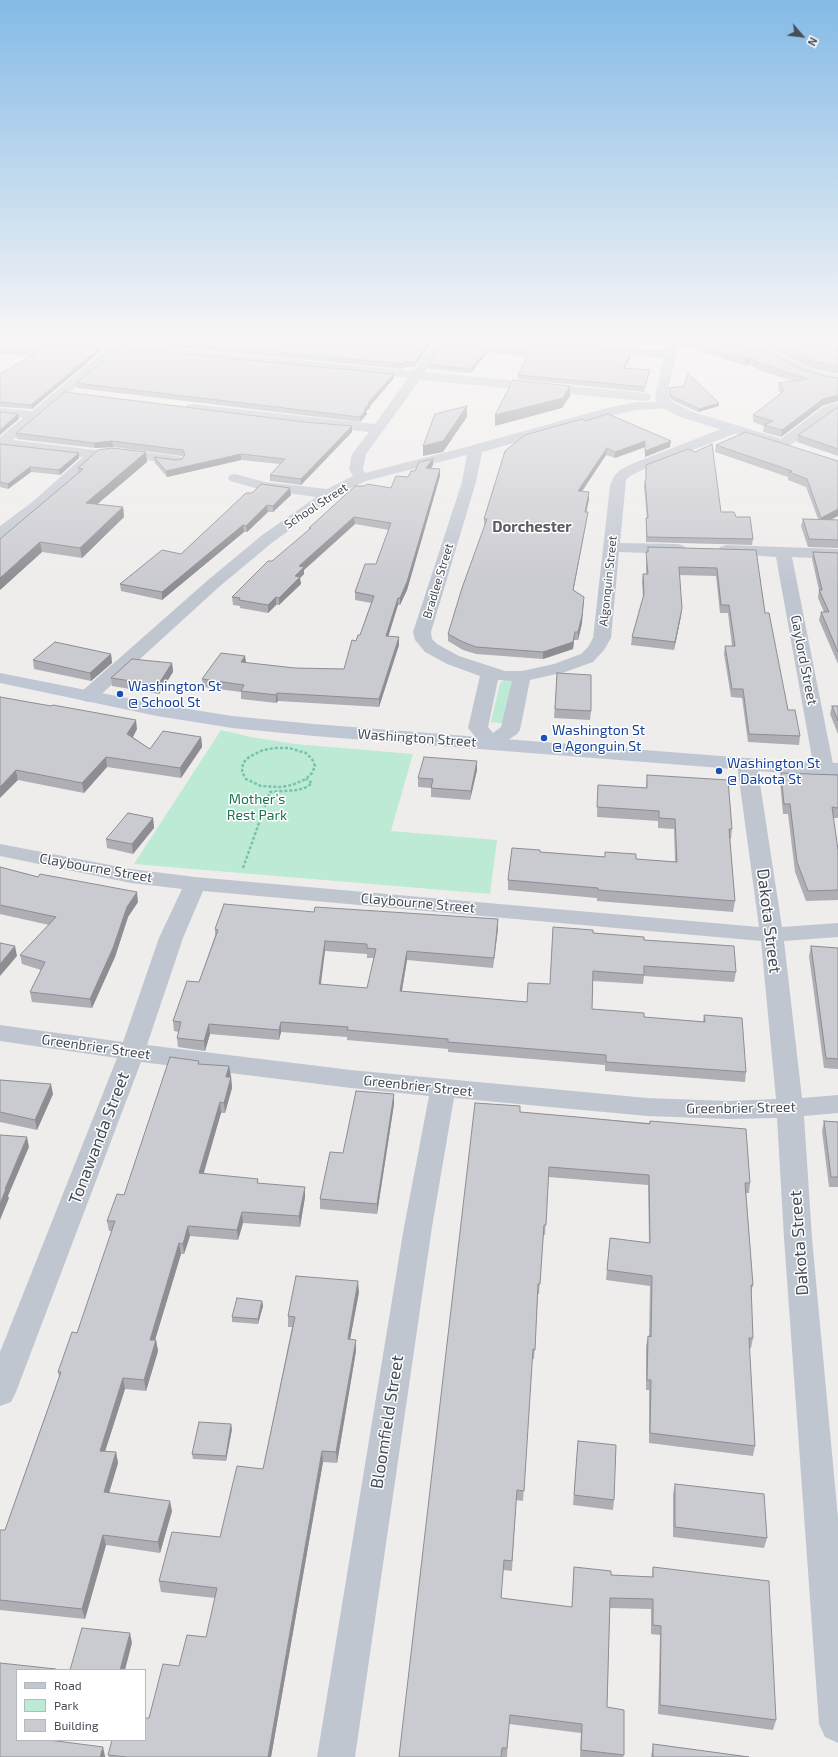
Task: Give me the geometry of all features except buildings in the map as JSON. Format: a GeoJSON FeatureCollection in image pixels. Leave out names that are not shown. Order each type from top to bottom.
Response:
{"type":"FeatureCollection","features":[{"type":"Feature","properties":{"kind":"main road"},"geometry":{"type":"LineString","coordinates":[[709,421],[797,449]]}},
{"type":"Feature","properties":{"kind":"main road","name":"Washington Street"},"geometry":{"type":"LineString","coordinates":[[0,678],[157,710],[232,722],[314,730],[747,764],[831,769]]}},
{"type":"Feature","properties":{"kind":"street"},"geometry":{"type":"LineString","coordinates":[[0,443],[27,421]]}},
{"type":"Feature","properties":{"kind":"street"},"geometry":{"type":"LineString","coordinates":[[308,421],[379,429]]}},
{"type":"Feature","properties":{"kind":"street"},"geometry":{"type":"LineString","coordinates":[[361,478],[356,468],[359,454],[385,421]]}},
{"type":"Feature","properties":{"kind":"street","name":"School Street"},"geometry":{"type":"LineString","coordinates":[[88,696],[267,539],[330,494],[361,478],[475,449],[575,421]]}},
{"type":"Feature","properties":{"kind":"street"},"geometry":{"type":"LineString","coordinates":[[783,444],[813,421]]}},
{"type":"Feature","properties":{"kind":"street","name":"Algonquin Street"},"geometry":{"type":"LineString","coordinates":[[522,676],[558,668],[587,658],[595,650],[602,638],[617,486],[619,479],[625,473],[639,466],[734,428]]}},
{"type":"Feature","properties":{"kind":"street"},"geometry":{"type":"LineString","coordinates":[[0,443],[95,454],[113,452],[177,460]]}},
{"type":"Feature","properties":{"kind":"street","name":"Bradlee Street"},"geometry":{"type":"LineString","coordinates":[[475,449],[469,482],[422,632],[424,640],[431,648],[453,660],[490,673],[505,676],[522,676]]}},
{"type":"Feature","properties":{"kind":"street"},"geometry":{"type":"LineString","coordinates":[[0,534],[36,506],[95,454]]}},
{"type":"Feature","properties":{"kind":"street"},"geometry":{"type":"LineString","coordinates":[[236,478],[264,486],[330,494]]}},
{"type":"Feature","properties":{"kind":"street"},"geometry":{"type":"LineString","coordinates":[[611,547],[692,549]]}},
{"type":"Feature","properties":{"kind":"street"},"geometry":{"type":"LineString","coordinates":[[714,550],[838,554]]}},
{"type":"Feature","properties":{"kind":"street","name":"Gaylord Street"},"geometry":{"type":"LineString","coordinates":[[783,552],[831,769]]}},
{"type":"Feature","properties":{"kind":"street"},"geometry":{"type":"LineString","coordinates":[[490,673],[478,728],[491,743],[510,730],[522,676]]}},
{"type":"Feature","properties":{"kind":"street","name":"Dakota Street"},"geometry":{"type":"LineString","coordinates":[[747,764],[772,935],[790,1108],[799,1246],[838,1724]]}},
{"type":"Feature","properties":{"kind":"street","name":"Claybourne Street"},"geometry":{"type":"LineString","coordinates":[[0,850],[131,876],[195,884],[772,935],[838,930]]}},
{"type":"Feature","properties":{"kind":"street","name":"Tonawanda Street"},"geometry":{"type":"LineString","coordinates":[[0,1392],[132,1052],[171,938],[195,884]]}},
{"type":"Feature","properties":{"kind":"street","name":"Greenbrier Street"},"geometry":{"type":"LineString","coordinates":[[0,1033],[132,1052],[443,1089],[647,1107],[729,1110],[790,1108],[838,1104]]}},
{"type":"Feature","properties":{"kind":"street","name":"Bloomfield Street"},"geometry":{"type":"LineString","coordinates":[[336,1757],[343,1702],[418,1227],[443,1089]]}},
{"type":"Feature","properties":{"kind":"path"},"geometry":{"type":"LineString","coordinates":[[289,748],[300,750],[312,759],[315,766],[312,773],[306,779],[292,785],[280,787],[261,786],[246,779],[242,772],[243,763],[249,757],[263,750],[289,748]]}},
{"type":"Feature","properties":{"kind":"path"},"geometry":{"type":"LineString","coordinates":[[250,888],[254,878],[240,876],[270,792],[298,790],[307,787],[312,783],[306,779]]}},
{"type":"Feature","properties":{"kind":"green space"},"geometry":{"type":"Polygon","coordinates":[[[505,680],[513,681],[508,724],[491,722],[500,683],[505,680]]]}},
{"type":"Feature","properties":{"kind":"green space","name":"Mother’s Rest Park"},"geometry":{"type":"Polygon","coordinates":[[[221,730],[251,737],[295,744],[413,754],[391,831],[497,840],[490,894],[134,864],[221,730]]]}},
{"type":"Feature","properties":{"kind":"place","name":"Washington St @ School St"},"geometry":{"type":"Point","coordinates":[120,694]}},
{"type":"Feature","properties":{"kind":"place","name":"Washington St @ Agonguin St"},"geometry":{"type":"Point","coordinates":[544,738]}},
{"type":"Feature","properties":{"kind":"place","name":"Washington St @ Dakota St"},"geometry":{"type":"Point","coordinates":[719,771]}},
{"type":"Feature","properties":{"kind":"district","name":"Dorchester"},"geometry":{"type":"Point","coordinates":[532,527]}}]}
